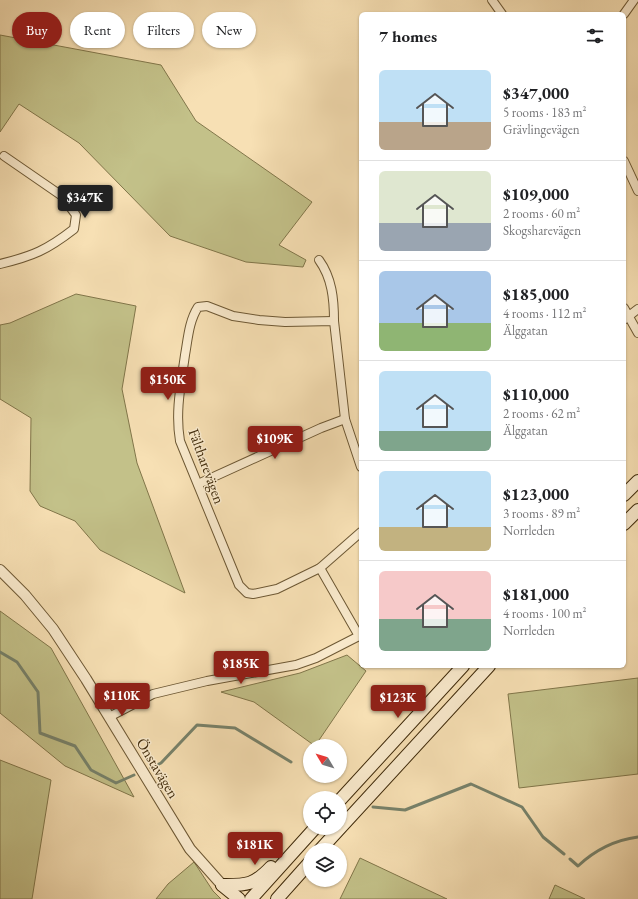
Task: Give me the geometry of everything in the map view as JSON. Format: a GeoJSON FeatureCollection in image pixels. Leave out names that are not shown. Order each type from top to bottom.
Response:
{"type":"FeatureCollection","features":[{"type":"Feature","properties":{"kind":"main road"},"geometry":{"type":"LineString","coordinates":[[626,493],[638,481]]}},
{"type":"Feature","properties":{"kind":"main road"},"geometry":{"type":"LineString","coordinates":[[626,522],[638,510]]}},
{"type":"Feature","properties":{"kind":"main road"},"geometry":{"type":"LineString","coordinates":[[347,792],[461,668]]}},
{"type":"Feature","properties":{"kind":"main road"},"geometry":{"type":"LineString","coordinates":[[326,843],[487,668]]}},
{"type":"Feature","properties":{"kind":"main road"},"geometry":{"type":"LineString","coordinates":[[251,899],[308,835]]}},
{"type":"Feature","properties":{"kind":"main road"},"geometry":{"type":"LineString","coordinates":[[222,885],[247,885],[262,876],[277,861],[288,857]]}},
{"type":"Feature","properties":{"kind":"main road"},"geometry":{"type":"LineString","coordinates":[[278,899],[303,870]]}},
{"type":"Feature","properties":{"kind":"main road"},"geometry":{"type":"LineString","coordinates":[[222,885],[227,899]]}},
{"type":"Feature","properties":{"kind":"main road"},"geometry":{"type":"LineString","coordinates":[[222,885],[239,899]]}},
{"type":"Feature","properties":{"kind":"street"},"geometry":{"type":"LineString","coordinates":[[492,0],[500,12]]}},
{"type":"Feature","properties":{"kind":"street"},"geometry":{"type":"LineString","coordinates":[[625,12],[634,0]]}},
{"type":"Feature","properties":{"kind":"street"},"geometry":{"type":"LineString","coordinates":[[0,264],[29,257],[53,246],[74,229],[76,215],[62,196],[4,156]]}},
{"type":"Feature","properties":{"kind":"street"},"geometry":{"type":"LineString","coordinates":[[626,165],[638,191]]}},
{"type":"Feature","properties":{"kind":"street"},"geometry":{"type":"LineString","coordinates":[[319,260],[327,272],[332,288],[334,321],[345,419],[359,462]]}},
{"type":"Feature","properties":{"kind":"street","name":"Fältharevägen"},"geometry":{"type":"LineString","coordinates":[[334,321],[285,322],[259,320],[233,316],[207,306],[198,307],[192,316],[187,341],[178,398],[178,426],[180,441],[238,585],[247,593],[257,594],[277,589],[320,568],[359,534]]}},
{"type":"Feature","properties":{"kind":"street"},"geometry":{"type":"LineString","coordinates":[[626,314],[638,309]]}},
{"type":"Feature","properties":{"kind":"street"},"geometry":{"type":"LineString","coordinates":[[626,315],[638,333]]}},
{"type":"Feature","properties":{"kind":"street"},"geometry":{"type":"LineString","coordinates":[[198,484],[321,428],[345,419]]}},
{"type":"Feature","properties":{"kind":"street"},"geometry":{"type":"LineString","coordinates":[[320,568],[359,634]]}},
{"type":"Feature","properties":{"kind":"street","name":"Önstavägen"},"geometry":{"type":"LineString","coordinates":[[0,570],[53,629],[190,849],[222,885]]}},
{"type":"Feature","properties":{"kind":"street"},"geometry":{"type":"LineString","coordinates":[[109,717],[153,694],[207,681],[296,665],[316,658],[359,636]]}},
{"type":"Feature","properties":{"kind":"shaded area"},"geometry":{"type":"Polygon","coordinates":[[[0,35],[12,37],[12,48],[62,48],[62,47],[161,65],[196,121],[312,202],[279,245],[306,260],[303,267],[246,262],[170,236],[79,143],[19,104],[0,132],[0,35]]]}},
{"type":"Feature","properties":{"kind":"shaded area"},"geometry":{"type":"Polygon","coordinates":[[[76,294],[136,306],[122,389],[137,463],[185,593],[100,550],[75,521],[40,506],[30,491],[31,418],[0,399],[0,325],[10,323],[76,294]]]}},
{"type":"Feature","properties":{"kind":"shaded area"},"geometry":{"type":"Polygon","coordinates":[[[0,611],[51,648],[134,797],[65,766],[0,713],[0,611]]]}},
{"type":"Feature","properties":{"kind":"shaded area"},"geometry":{"type":"Polygon","coordinates":[[[347,655],[359,665],[359,668],[362,668],[366,671],[320,739],[305,739],[254,702],[221,692],[300,673],[347,655]]]}},
{"type":"Feature","properties":{"kind":"shaded area"},"geometry":{"type":"Polygon","coordinates":[[[638,678],[638,774],[519,788],[508,694],[638,678]]]}},
{"type":"Feature","properties":{"kind":"shaded area"},"geometry":{"type":"Polygon","coordinates":[[[0,760],[51,780],[32,899],[0,899],[0,760]]]}},
{"type":"Feature","properties":{"kind":"shaded area"},"geometry":{"type":"Polygon","coordinates":[[[360,858],[447,899],[340,899],[360,858]]]}},
{"type":"Feature","properties":{"kind":"shaded area"},"geometry":{"type":"Polygon","coordinates":[[[194,862],[213,891],[221,899],[156,899],[168,884],[194,862]]]}},
{"type":"Feature","properties":{"kind":"shaded area"},"geometry":{"type":"Polygon","coordinates":[[[555,885],[585,899],[549,899],[555,885]]]}},
{"type":"Feature","properties":{"kind":"waterway"},"geometry":{"type":"LineString","coordinates":[[0,652],[17,662],[38,692],[40,733],[75,746],[91,770],[116,783],[134,775]]}},
{"type":"Feature","properties":{"kind":"waterway"},"geometry":{"type":"LineString","coordinates":[[151,768],[161,763],[197,725],[235,728],[291,762]]}},
{"type":"Feature","properties":{"kind":"waterway"},"geometry":{"type":"LineString","coordinates":[[373,807],[405,810],[471,784],[522,807],[543,837],[564,854]]}},
{"type":"Feature","properties":{"kind":"waterway"},"geometry":{"type":"LineString","coordinates":[[570,859],[578,866],[591,855],[613,843],[638,837]]}}]}
